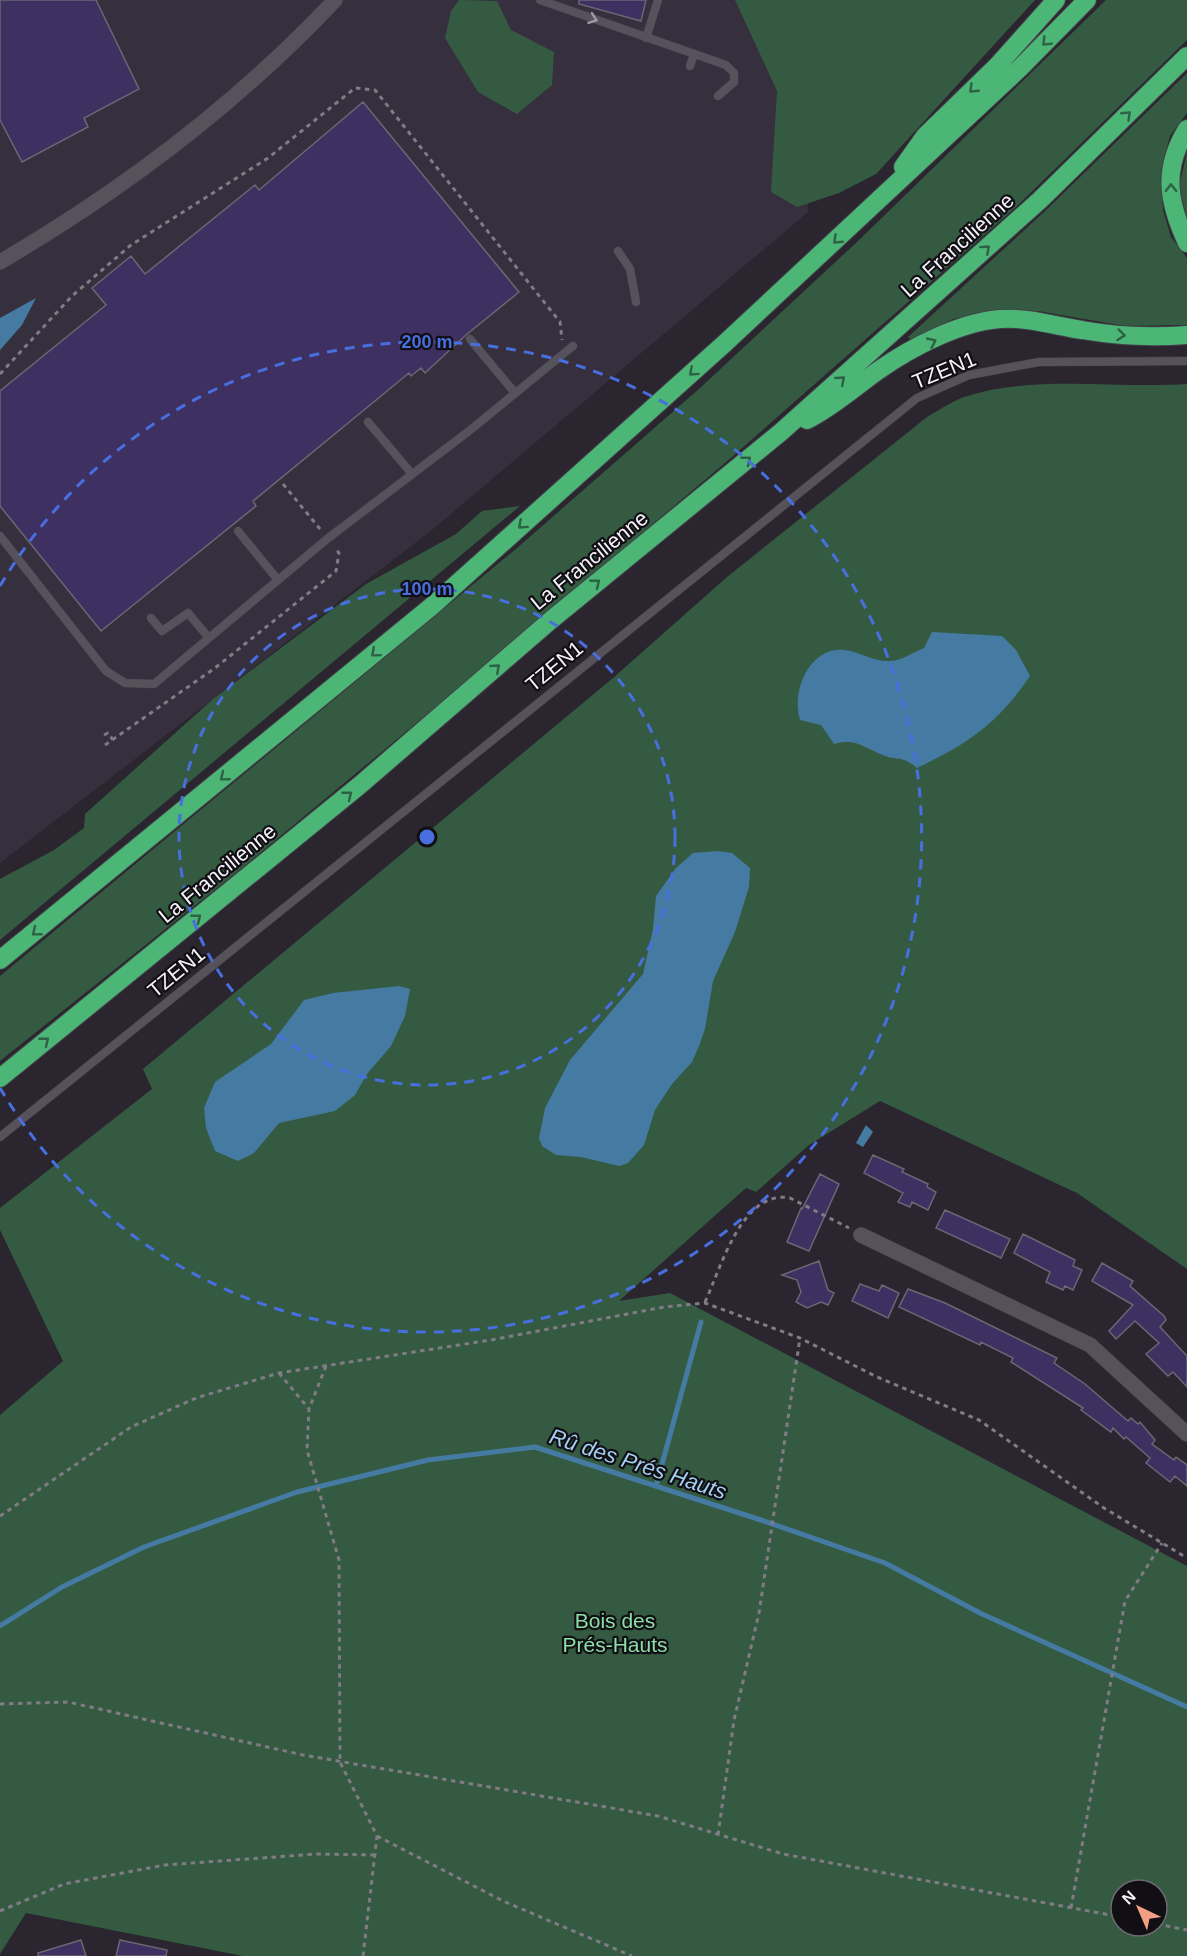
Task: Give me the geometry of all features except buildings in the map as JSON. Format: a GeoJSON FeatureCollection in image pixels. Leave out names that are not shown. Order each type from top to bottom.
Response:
{"type":"FeatureCollection","features":[{"type":"Feature","properties":{"kind":"highway"},"geometry":{"type":"LineString","coordinates":[[879,200],[925,136],[997,66],[1056,0]]}},
{"type":"Feature","properties":{"kind":"highway"},"geometry":{"type":"LineString","coordinates":[[0,960],[432,606],[724,344],[1020,68],[1087,0]]}},
{"type":"Feature","properties":{"kind":"highway","name":"La Francilienne"},"geometry":{"type":"LineString","coordinates":[[0,1078],[360,785],[551,620],[781,432],[1040,200],[1187,56]]}},
{"type":"Feature","properties":{"kind":"highway"},"geometry":{"type":"LineString","coordinates":[[1187,129],[1172,166],[1169,192],[1187,243]]}},
{"type":"Feature","properties":{"kind":"highway"},"geometry":{"type":"LineString","coordinates":[[781,432],[821,413],[889,364],[925,345],[977,324],[999,319],[1025,319],[1132,336],[1187,335]]}},
{"type":"Feature","properties":{"kind":"street"},"geometry":{"type":"LineString","coordinates":[[0,262],[101,200],[187,137],[291,46],[335,0]]}},
{"type":"Feature","properties":{"kind":"street"},"geometry":{"type":"LineString","coordinates":[[861,1235],[1090,1345],[1187,1434]]}},
{"type":"Feature","properties":{"kind":"lane"},"geometry":{"type":"LineString","coordinates":[[540,0],[726,65],[734,73],[734,82],[718,96]]}},
{"type":"Feature","properties":{"kind":"lane"},"geometry":{"type":"LineString","coordinates":[[646,38],[658,0]]}},
{"type":"Feature","properties":{"kind":"lane"},"geometry":{"type":"LineString","coordinates":[[690,66],[694,54]]}},
{"type":"Feature","properties":{"kind":"lane"},"geometry":{"type":"LineString","coordinates":[[618,251],[630,269],[636,302]]}},
{"type":"Feature","properties":{"kind":"lane"},"geometry":{"type":"LineString","coordinates":[[470,339],[515,393]]}},
{"type":"Feature","properties":{"kind":"lane"},"geometry":{"type":"LineString","coordinates":[[0,536],[106,671],[125,683],[154,684],[278,580],[573,346]]}},
{"type":"Feature","properties":{"kind":"lane","name":"TZEN1"},"geometry":{"type":"LineString","coordinates":[[0,1137],[917,398],[969,375],[1039,362],[1187,361]]}},
{"type":"Feature","properties":{"kind":"lane"},"geometry":{"type":"LineString","coordinates":[[368,422],[412,474]]}},
{"type":"Feature","properties":{"kind":"lane"},"geometry":{"type":"LineString","coordinates":[[238,531],[278,580]]}},
{"type":"Feature","properties":{"kind":"lane"},"geometry":{"type":"LineString","coordinates":[[152,618],[162,631],[188,613],[208,638]]}},
{"type":"Feature","properties":{"kind":"path"},"geometry":{"type":"LineString","coordinates":[[0,374],[72,296],[131,245],[268,158],[355,88],[375,90],[515,262],[560,322],[564,354]]}},
{"type":"Feature","properties":{"kind":"path"},"geometry":{"type":"LineString","coordinates":[[105,746],[215,668]]}},
{"type":"Feature","properties":{"kind":"path"},"geometry":{"type":"LineString","coordinates":[[104,735],[108,733],[113,740]]}},
{"type":"Feature","properties":{"kind":"path"},"geometry":{"type":"LineString","coordinates":[[705,1303],[743,1222],[763,1201],[780,1196],[790,1198],[861,1235]]}},
{"type":"Feature","properties":{"kind":"path"},"geometry":{"type":"LineString","coordinates":[[0,1515],[131,1427],[196,1398],[279,1373],[705,1303],[800,1338],[876,1376],[979,1420],[1104,1508],[1187,1558]]}},
{"type":"Feature","properties":{"kind":"path"},"geometry":{"type":"LineString","coordinates":[[718,1834],[734,1720],[759,1613],[769,1531],[800,1338]]}},
{"type":"Feature","properties":{"kind":"path"},"geometry":{"type":"LineString","coordinates":[[327,1365],[309,1408],[307,1450],[339,1560],[340,1762],[378,1836],[363,1956]]}},
{"type":"Feature","properties":{"kind":"path"},"geometry":{"type":"LineString","coordinates":[[279,1373],[309,1408]]}},
{"type":"Feature","properties":{"kind":"path"},"geometry":{"type":"LineString","coordinates":[[1071,1908],[1125,1601],[1162,1543]]}},
{"type":"Feature","properties":{"kind":"path"},"geometry":{"type":"LineString","coordinates":[[0,1704],[68,1702],[340,1762],[658,1816],[783,1854],[1109,1915]]}},
{"type":"Feature","properties":{"kind":"path"},"geometry":{"type":"LineString","coordinates":[[378,1836],[503,1901],[632,1956]]}},
{"type":"Feature","properties":{"kind":"path"},"geometry":{"type":"LineString","coordinates":[[0,1911],[64,1884],[165,1865],[316,1854],[376,1855]]}},
{"type":"Feature","properties":{"kind":"path"},"geometry":{"type":"LineString","coordinates":[[1169,1926],[1187,1930]]}},
{"type":"Feature","properties":{"kind":"shaded area"},"geometry":{"type":"Polygon","coordinates":[[[0,0],[772,0],[809,92],[808,212],[432,530],[0,863],[0,0]]]}},
{"type":"Feature","properties":{"kind":"green space"},"geometry":{"type":"Polygon","coordinates":[[[459,0],[497,1],[511,30],[554,52],[552,85],[517,114],[478,92],[445,38],[451,11],[459,0]]]}},
{"type":"Feature","properties":{"kind":"green space"},"geometry":{"type":"Polygon","coordinates":[[[735,0],[1035,0],[876,174],[839,193],[797,207],[771,192],[777,91],[735,0]]]}},
{"type":"Feature","properties":{"kind":"green space"},"geometry":{"type":"Polygon","coordinates":[[[1106,0],[1187,0],[1187,40],[1016,207],[732,457],[242,868],[0,1061],[0,976],[517,548],[700,388],[858,241],[1106,0]]]}},
{"type":"Feature","properties":{"kind":"green space"},"geometry":{"type":"Polygon","coordinates":[[[1187,73],[1187,113],[1170,136],[1162,167],[1161,185],[1163,210],[1171,237],[1187,258],[1187,325],[1125,326],[1038,311],[988,312],[953,319],[912,341],[908,337],[1044,212],[1187,73]]]}},
{"type":"Feature","properties":{"kind":"green space"},"geometry":{"type":"Polygon","coordinates":[[[1187,152],[1187,219],[1179,187],[1187,152]]]}},
{"type":"Feature","properties":{"kind":"green space","name":"Bois des Prés-Hauts"},"geometry":{"type":"Polygon","coordinates":[[[1187,384],[1187,1269],[1077,1193],[880,1101],[809,1145],[756,1192],[746,1188],[619,1301],[670,1293],[1187,1566],[1187,1956],[243,1956],[26,1913],[0,1954],[0,1415],[63,1361],[0,1230],[0,1208],[152,1089],[143,1069],[613,678],[727,577],[927,417],[964,397],[991,390],[1018,386],[1187,384]]]}},
{"type":"Feature","properties":{"kind":"green space"},"geometry":{"type":"Polygon","coordinates":[[[520,506],[0,940],[0,879],[54,850],[84,828],[85,814],[213,699],[366,584],[456,534],[482,511],[520,506]]]}},
{"type":"Feature","properties":{"kind":"water"},"geometry":{"type":"Polygon","coordinates":[[[36,298],[22,325],[0,350],[0,318],[36,298]]]}},
{"type":"Feature","properties":{"kind":"water"},"geometry":{"type":"Polygon","coordinates":[[[932,632],[1002,636],[1016,650],[1030,676],[1006,707],[967,741],[917,768],[907,761],[888,757],[859,744],[842,742],[834,744],[821,725],[800,720],[798,697],[801,684],[813,663],[822,655],[845,650],[878,660],[894,661],[924,648],[932,632]]]}},
{"type":"Feature","properties":{"kind":"water"},"geometry":{"type":"Polygon","coordinates":[[[718,851],[732,853],[750,868],[749,887],[735,932],[713,981],[705,1029],[692,1062],[672,1084],[655,1110],[644,1145],[628,1163],[619,1166],[581,1157],[556,1155],[542,1146],[539,1138],[545,1108],[570,1060],[643,974],[653,929],[656,896],[676,868],[693,853],[718,851]]]}},
{"type":"Feature","properties":{"kind":"water"},"geometry":{"type":"Polygon","coordinates":[[[399,986],[410,989],[405,1016],[391,1046],[367,1074],[355,1095],[335,1111],[279,1123],[254,1153],[238,1161],[215,1151],[206,1128],[204,1108],[215,1082],[271,1044],[304,1000],[333,993],[399,986]]]}},
{"type":"Feature","properties":{"kind":"water"},"geometry":{"type":"Polygon","coordinates":[[[866,1125],[873,1132],[863,1147],[856,1143],[866,1125]]]}},
{"type":"Feature","properties":{"kind":"waterway"},"geometry":{"type":"LineString","coordinates":[[656,1486],[701,1322]]}},
{"type":"Feature","properties":{"kind":"waterway","name":"Rû des Prés Hauts"},"geometry":{"type":"LineString","coordinates":[[0,1626],[62,1587],[144,1547],[297,1492],[428,1460],[535,1447],[761,1520],[885,1563],[982,1614],[1187,1707]]}}]}
